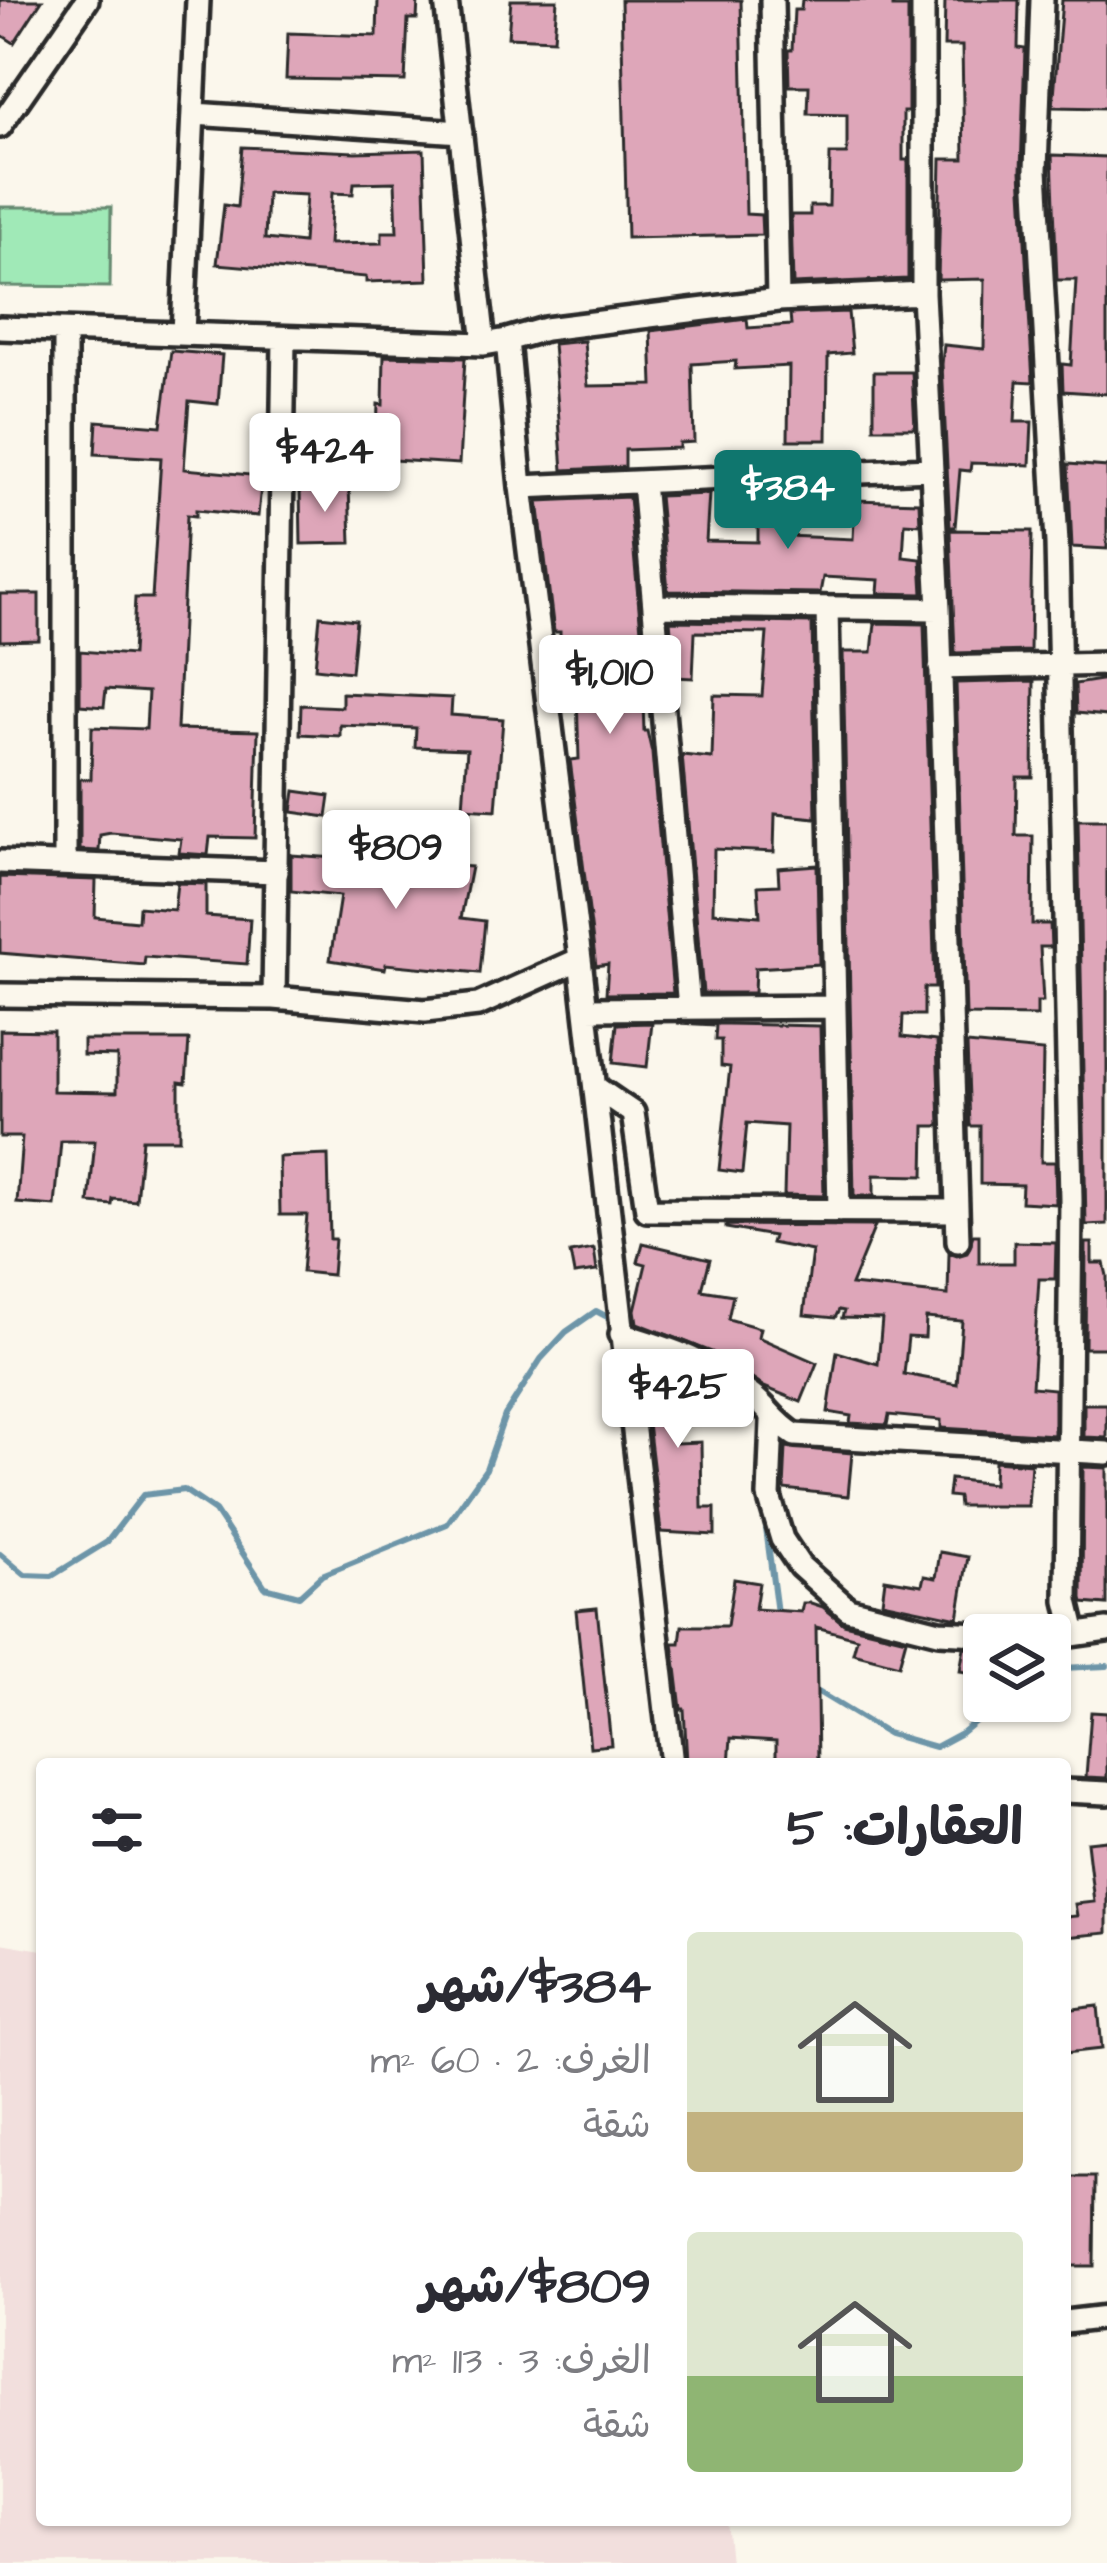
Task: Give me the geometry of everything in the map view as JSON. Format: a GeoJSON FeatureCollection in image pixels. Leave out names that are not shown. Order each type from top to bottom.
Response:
{"type":"FeatureCollection","features":[{"type":"Feature","properties":{"kind":"street"},"geometry":{"type":"LineString","coordinates":[[0,126],[87,0]]}},
{"type":"Feature","properties":{"kind":"street"},"geometry":{"type":"LineString","coordinates":[[183,333],[198,0]]}},
{"type":"Feature","properties":{"kind":"street"},"geometry":{"type":"LineString","coordinates":[[446,0],[484,344]]}},
{"type":"Feature","properties":{"kind":"street"},"geometry":{"type":"LineString","coordinates":[[772,0],[778,300]]}},
{"type":"Feature","properties":{"kind":"street"},"geometry":{"type":"LineString","coordinates":[[923,0],[923,293],[958,1241]]}},
{"type":"Feature","properties":{"kind":"street"},"geometry":{"type":"LineString","coordinates":[[1042,0],[1036,170],[1057,543],[1070,1176],[1067,1601],[1075,1634]]}},
{"type":"Feature","properties":{"kind":"street"},"geometry":{"type":"LineString","coordinates":[[194,114],[461,132]]}},
{"type":"Feature","properties":{"kind":"street"},"geometry":{"type":"LineString","coordinates":[[0,328],[484,344],[545,329],[778,300],[923,293]]}},
{"type":"Feature","properties":{"kind":"street"},"geometry":{"type":"LineString","coordinates":[[64,864],[65,331]]}},
{"type":"Feature","properties":{"kind":"street"},"geometry":{"type":"LineString","coordinates":[[274,998],[284,339]]}},
{"type":"Feature","properties":{"kind":"street"},"geometry":{"type":"LineString","coordinates":[[507,340],[671,1758]]}},
{"type":"Feature","properties":{"kind":"street"},"geometry":{"type":"LineString","coordinates":[[521,488],[929,469]]}},
{"type":"Feature","properties":{"kind":"street"},"geometry":{"type":"LineString","coordinates":[[643,482],[689,1008]]}},
{"type":"Feature","properties":{"kind":"street"},"geometry":{"type":"LineString","coordinates":[[654,606],[938,610]]}},
{"type":"Feature","properties":{"kind":"street"},"geometry":{"type":"LineString","coordinates":[[827,608],[839,1210]]}},
{"type":"Feature","properties":{"kind":"street"},"geometry":{"type":"LineString","coordinates":[[940,668],[1107,664]]}},
{"type":"Feature","properties":{"kind":"street"},"geometry":{"type":"LineString","coordinates":[[0,862],[277,872]]}},
{"type":"Feature","properties":{"kind":"street"},"geometry":{"type":"LineString","coordinates":[[0,995],[274,998],[425,1011],[478,1006],[580,959]]}},
{"type":"Feature","properties":{"kind":"street"},"geometry":{"type":"LineString","coordinates":[[586,1009],[835,1007]]}},
{"type":"Feature","properties":{"kind":"street"},"geometry":{"type":"LineString","coordinates":[[595,1088],[633,1114],[646,1210],[957,1210]]}},
{"type":"Feature","properties":{"kind":"street"},"geometry":{"type":"LineString","coordinates":[[621,1334],[694,1356],[757,1400],[772,1421],[795,1435],[1107,1453]]}},
{"type":"Feature","properties":{"kind":"street"},"geometry":{"type":"LineString","coordinates":[[772,1421],[769,1496],[782,1538],[800,1567],[848,1609],[938,1632],[963,1633]]}},
{"type":"Feature","properties":{"kind":"street"},"geometry":{"type":"LineString","coordinates":[[1071,1635],[1107,1630]]}},
{"type":"Feature","properties":{"kind":"street"},"geometry":{"type":"LineString","coordinates":[[1071,1791],[1107,1793]]}},
{"type":"Feature","properties":{"kind":"street"},"geometry":{"type":"LineString","coordinates":[[1071,2321],[1107,2317]]}},
{"type":"Feature","properties":{"kind":"shaded area"},"geometry":{"type":"Polygon","coordinates":[[[0,1943],[36,1949],[36,2526],[727,2526],[730,2563],[0,2563],[0,1943]]]}},
{"type":"Feature","properties":{"kind":"green space"},"geometry":{"type":"Polygon","coordinates":[[[0,207],[111,207],[110,287],[0,286],[0,207]]]}},
{"type":"Feature","properties":{"kind":"building"},"geometry":{"type":"Polygon","coordinates":[[[0,0],[42,0],[14,43],[0,34],[0,0]]]}},
{"type":"Feature","properties":{"kind":"building"},"geometry":{"type":"Polygon","coordinates":[[[378,0],[418,0],[417,19],[408,19],[405,81],[286,79],[288,33],[377,36],[378,0]]]}},
{"type":"Feature","properties":{"kind":"building"},"geometry":{"type":"Polygon","coordinates":[[[511,0],[557,0],[554,39],[508,37],[511,0]]]}},
{"type":"Feature","properties":{"kind":"building"},"geometry":{"type":"Polygon","coordinates":[[[621,0],[741,0],[746,214],[761,215],[762,235],[627,238],[621,0]]]}},
{"type":"Feature","properties":{"kind":"building"},"geometry":{"type":"Polygon","coordinates":[[[802,0],[893,0],[893,7],[908,7],[903,160],[908,160],[908,279],[793,284],[791,215],[810,215],[810,206],[829,206],[830,154],[847,154],[847,115],[808,114],[809,86],[789,86],[794,10],[801,10],[802,0]]]}},
{"type":"Feature","properties":{"kind":"building"},"geometry":{"type":"Polygon","coordinates":[[[945,0],[1019,0],[1018,48],[1025,49],[1021,171],[1033,382],[1017,381],[1015,422],[1032,422],[1030,465],[971,463],[970,471],[960,470],[955,527],[950,527],[944,345],[984,349],[985,279],[938,280],[941,159],[964,159],[962,46],[944,46],[945,0]]]}},
{"type":"Feature","properties":{"kind":"building"},"geometry":{"type":"Polygon","coordinates":[[[1062,0],[1107,0],[1107,108],[1053,107],[1062,0]]]}},
{"type":"Feature","properties":{"kind":"building"},"geometry":{"type":"Polygon","coordinates":[[[242,147],[424,150],[428,280],[366,282],[366,277],[217,264],[224,205],[237,207],[242,147]],[[395,182],[354,183],[353,194],[332,193],[329,244],[382,243],[382,232],[397,232],[395,182]],[[267,193],[265,239],[303,243],[306,195],[267,193]]]}},
{"type":"Feature","properties":{"kind":"building"},"geometry":{"type":"Polygon","coordinates":[[[1052,155],[1107,157],[1107,394],[1063,391],[1062,364],[1071,365],[1076,280],[1057,280],[1052,155]]]}},
{"type":"Feature","properties":{"kind":"building"},"geometry":{"type":"Polygon","coordinates":[[[848,312],[852,353],[828,355],[827,440],[788,440],[789,366],[735,369],[736,361],[692,364],[694,442],[679,443],[679,448],[625,450],[625,467],[563,470],[553,344],[584,341],[588,386],[653,385],[651,331],[747,319],[748,328],[791,325],[790,314],[848,312]]]}},
{"type":"Feature","properties":{"kind":"building"},"geometry":{"type":"Polygon","coordinates":[[[171,351],[222,355],[218,404],[189,401],[184,469],[262,476],[258,516],[196,510],[196,516],[187,515],[177,729],[258,731],[255,838],[210,837],[208,855],[179,853],[181,839],[111,833],[100,835],[99,851],[80,850],[80,779],[91,779],[92,727],[146,729],[148,692],[106,689],[104,707],[80,705],[80,651],[132,655],[135,598],[152,598],[161,458],[95,454],[97,421],[161,426],[171,351]]]}},
{"type":"Feature","properties":{"kind":"building"},"geometry":{"type":"Polygon","coordinates":[[[384,356],[465,358],[459,464],[376,459],[384,356]]]}},
{"type":"Feature","properties":{"kind":"building"},"geometry":{"type":"Polygon","coordinates":[[[874,372],[912,372],[915,428],[874,428],[874,372]]]}},
{"type":"Feature","properties":{"kind":"building"},"geometry":{"type":"Polygon","coordinates":[[[1068,464],[1107,467],[1107,549],[1072,547],[1068,464]]]}},
{"type":"Feature","properties":{"kind":"building"},"geometry":{"type":"Polygon","coordinates":[[[349,485],[351,543],[301,544],[300,486],[349,485]]]}},
{"type":"Feature","properties":{"kind":"building"},"geometry":{"type":"Polygon","coordinates":[[[709,494],[706,541],[758,542],[758,514],[788,515],[788,536],[853,539],[855,500],[919,502],[920,524],[905,523],[903,557],[921,559],[923,594],[878,593],[879,580],[823,577],[820,593],[668,591],[659,496],[709,494]]]}},
{"type":"Feature","properties":{"kind":"building"},"geometry":{"type":"Polygon","coordinates":[[[629,497],[645,675],[644,731],[652,753],[673,993],[606,994],[608,964],[596,966],[570,760],[579,759],[576,663],[560,663],[560,632],[554,632],[538,501],[629,497]]]}},
{"type":"Feature","properties":{"kind":"building"},"geometry":{"type":"Polygon","coordinates":[[[950,530],[1032,531],[1030,651],[955,653],[950,530]]]}},
{"type":"Feature","properties":{"kind":"building"},"geometry":{"type":"Polygon","coordinates":[[[0,594],[39,594],[39,640],[0,641],[0,594]]]}},
{"type":"Feature","properties":{"kind":"building"},"geometry":{"type":"Polygon","coordinates":[[[320,616],[356,620],[351,672],[315,668],[320,616]]]}},
{"type":"Feature","properties":{"kind":"building"},"geometry":{"type":"Polygon","coordinates":[[[670,621],[812,623],[816,818],[775,814],[774,852],[714,849],[713,912],[760,916],[758,886],[779,885],[778,868],[817,865],[819,964],[755,968],[754,993],[703,993],[682,755],[712,758],[714,695],[762,696],[767,633],[695,632],[693,678],[675,677],[670,621]]]}},
{"type":"Feature","properties":{"kind":"building"},"geometry":{"type":"Polygon","coordinates":[[[875,623],[924,624],[935,988],[924,988],[924,1015],[903,1015],[902,1037],[937,1041],[940,1126],[925,1126],[924,1176],[874,1175],[874,1196],[854,1196],[843,652],[872,652],[875,623]]]}},
{"type":"Feature","properties":{"kind":"building"},"geometry":{"type":"Polygon","coordinates":[[[1107,679],[1107,716],[1076,713],[1075,684],[1107,679]]]}},
{"type":"Feature","properties":{"kind":"building"},"geometry":{"type":"Polygon","coordinates":[[[1034,681],[1033,777],[1017,777],[1016,836],[1033,836],[1032,924],[1050,924],[1051,947],[1040,947],[1043,1002],[1037,1002],[1037,1016],[966,1015],[956,683],[1034,681]]]}},
{"type":"Feature","properties":{"kind":"building"},"geometry":{"type":"Polygon","coordinates":[[[342,693],[452,698],[451,715],[503,719],[496,810],[463,808],[467,749],[415,747],[416,728],[340,725],[340,736],[300,734],[301,705],[342,707],[342,693]]]}},
{"type":"Feature","properties":{"kind":"building"},"geometry":{"type":"Polygon","coordinates":[[[295,791],[330,796],[327,817],[292,812],[295,791]]]}},
{"type":"Feature","properties":{"kind":"building"},"geometry":{"type":"Polygon","coordinates":[[[1078,820],[1107,820],[1107,1224],[1086,1225],[1078,820]]]}},
{"type":"Feature","properties":{"kind":"building"},"geometry":{"type":"Polygon","coordinates":[[[291,855],[471,867],[461,918],[485,921],[480,973],[386,964],[385,969],[330,960],[340,896],[291,891],[291,855]]]}},
{"type":"Feature","properties":{"kind":"building"},"geometry":{"type":"Polygon","coordinates":[[[0,877],[96,880],[95,917],[138,921],[139,907],[174,910],[177,883],[206,884],[206,916],[250,919],[247,964],[145,957],[144,965],[0,953],[0,877]]]}},
{"type":"Feature","properties":{"kind":"building"},"geometry":{"type":"Polygon","coordinates":[[[652,1023],[647,1067],[613,1063],[617,1024],[652,1023]]]}},
{"type":"Feature","properties":{"kind":"building"},"geometry":{"type":"Polygon","coordinates":[[[677,1023],[820,1026],[824,1196],[784,1195],[786,1126],[747,1123],[742,1173],[719,1170],[730,1067],[721,1066],[716,1025],[677,1023]]]}},
{"type":"Feature","properties":{"kind":"building"},"geometry":{"type":"Polygon","coordinates":[[[0,1030],[53,1031],[53,1091],[117,1092],[117,1056],[83,1055],[83,1040],[189,1040],[186,1083],[179,1082],[179,1139],[142,1139],[136,1201],[89,1203],[95,1141],[61,1141],[55,1206],[17,1203],[22,1137],[0,1137],[0,1030]]]}},
{"type":"Feature","properties":{"kind":"building"},"geometry":{"type":"Polygon","coordinates":[[[967,1044],[1043,1051],[1041,1162],[1055,1162],[1056,1204],[1021,1202],[1022,1185],[980,1184],[980,1126],[970,1126],[967,1044]]]}},
{"type":"Feature","properties":{"kind":"building"},"geometry":{"type":"Polygon","coordinates":[[[328,1155],[330,1239],[335,1239],[332,1275],[302,1272],[307,1215],[280,1215],[279,1157],[328,1155]]]}},
{"type":"Feature","properties":{"kind":"building"},"geometry":{"type":"Polygon","coordinates":[[[875,1226],[851,1285],[948,1295],[949,1253],[967,1253],[973,1235],[979,1235],[979,1263],[1014,1263],[1014,1242],[1056,1243],[1055,1279],[1039,1279],[1032,1387],[1054,1389],[1054,1435],[941,1428],[941,1420],[889,1415],[887,1425],[850,1423],[851,1416],[828,1412],[837,1352],[878,1364],[882,1319],[842,1318],[844,1311],[839,1310],[835,1318],[804,1315],[812,1251],[771,1243],[773,1236],[726,1228],[875,1226]],[[926,1318],[925,1338],[908,1337],[904,1374],[957,1384],[962,1321],[926,1318]]]}},
{"type":"Feature","properties":{"kind":"building"},"geometry":{"type":"Polygon","coordinates":[[[643,1243],[710,1259],[702,1290],[733,1295],[728,1319],[760,1328],[758,1337],[817,1363],[801,1402],[764,1387],[712,1352],[637,1323],[635,1310],[646,1264],[638,1262],[643,1243]]]}},
{"type":"Feature","properties":{"kind":"building"},"geometry":{"type":"Polygon","coordinates":[[[1086,1243],[1092,1243],[1092,1263],[1104,1263],[1107,1276],[1107,1348],[1085,1348],[1086,1243]]]}},
{"type":"Feature","properties":{"kind":"building"},"geometry":{"type":"Polygon","coordinates":[[[594,1249],[597,1271],[574,1274],[570,1253],[594,1249]]]}},
{"type":"Feature","properties":{"kind":"building"},"geometry":{"type":"Polygon","coordinates":[[[640,1356],[684,1372],[730,1398],[721,1415],[668,1386],[668,1432],[676,1432],[676,1443],[701,1442],[702,1508],[715,1508],[715,1535],[661,1532],[640,1356]]]}},
{"type":"Feature","properties":{"kind":"building"},"geometry":{"type":"Polygon","coordinates":[[[1084,1404],[1107,1404],[1107,1438],[1084,1437],[1084,1404]]]}},
{"type":"Feature","properties":{"kind":"building"},"geometry":{"type":"Polygon","coordinates":[[[786,1447],[852,1453],[848,1496],[784,1489],[786,1447]]]}},
{"type":"Feature","properties":{"kind":"building"},"geometry":{"type":"Polygon","coordinates":[[[994,1461],[1031,1464],[1028,1506],[959,1506],[958,1497],[948,1496],[950,1479],[993,1484],[994,1461]]]}},
{"type":"Feature","properties":{"kind":"building"},"geometry":{"type":"Polygon","coordinates":[[[1083,1467],[1107,1468],[1107,1605],[1083,1603],[1082,1599],[1083,1467]]]}},
{"type":"Feature","properties":{"kind":"building"},"geometry":{"type":"Polygon","coordinates":[[[940,1552],[968,1557],[958,1618],[882,1602],[885,1579],[922,1585],[924,1576],[936,1578],[940,1552]]]}},
{"type":"Feature","properties":{"kind":"building"},"geometry":{"type":"Polygon","coordinates":[[[734,1579],[759,1583],[755,1609],[801,1612],[803,1603],[811,1603],[844,1624],[906,1639],[899,1665],[853,1653],[857,1638],[816,1627],[818,1758],[776,1758],[776,1741],[731,1738],[729,1758],[687,1758],[673,1643],[680,1643],[682,1626],[727,1626],[734,1579]]]}},
{"type":"Feature","properties":{"kind":"building"},"geometry":{"type":"Polygon","coordinates":[[[597,1608],[611,1745],[590,1747],[576,1610],[597,1608]]]}},
{"type":"Feature","properties":{"kind":"building"},"geometry":{"type":"Polygon","coordinates":[[[1091,1712],[1107,1713],[1107,1778],[1086,1777],[1091,1712]]]}},
{"type":"Feature","properties":{"kind":"building"},"geometry":{"type":"Polygon","coordinates":[[[1107,1840],[1107,1933],[1071,1936],[1075,1904],[1094,1902],[1087,1842],[1107,1840]]]}},
{"type":"Feature","properties":{"kind":"building"},"geometry":{"type":"Polygon","coordinates":[[[1098,2006],[1102,2049],[1071,2052],[1071,2009],[1098,2006]]]}},
{"type":"Feature","properties":{"kind":"building"},"geometry":{"type":"Polygon","coordinates":[[[1071,2177],[1095,2177],[1094,2266],[1071,2266],[1071,2177]]]}},
{"type":"Feature","properties":{"kind":"waterway"},"geometry":{"type":"LineString","coordinates":[[0,1554],[25,1575],[52,1576],[107,1542],[143,1495],[184,1490],[215,1511],[265,1587],[299,1596],[322,1575],[447,1524],[486,1469],[505,1415],[541,1359],[566,1332],[596,1311],[617,1322]]}},
{"type":"Feature","properties":{"kind":"waterway"},"geometry":{"type":"LineString","coordinates":[[646,1331],[684,1345]]}},
{"type":"Feature","properties":{"kind":"waterway"},"geometry":{"type":"LineString","coordinates":[[716,1381],[732,1412],[756,1406]]}},
{"type":"Feature","properties":{"kind":"waterway"},"geometry":{"type":"LineString","coordinates":[[764,1513],[777,1613]]}},
{"type":"Feature","properties":{"kind":"waterway"},"geometry":{"type":"LineString","coordinates":[[1071,1668],[1107,1666]]}},
{"type":"Feature","properties":{"kind":"waterway"},"geometry":{"type":"LineString","coordinates":[[815,1690],[886,1733],[935,1747],[974,1722]]}}]}
